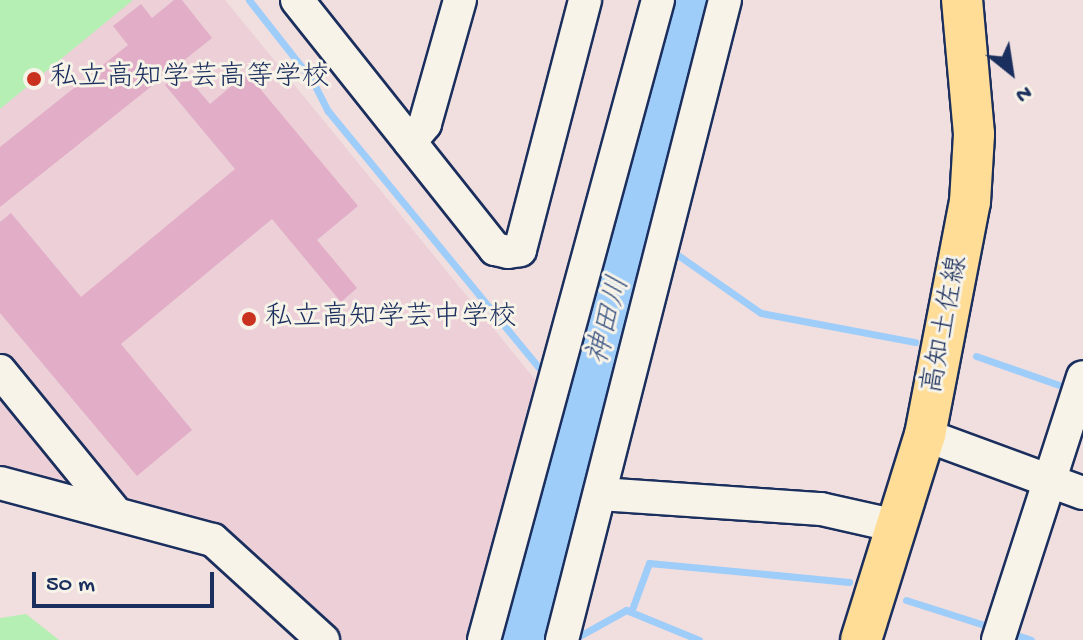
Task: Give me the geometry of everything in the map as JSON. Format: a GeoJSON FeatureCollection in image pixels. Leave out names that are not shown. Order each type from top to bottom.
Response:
{"type":"FeatureCollection","features":[{"type":"Feature","properties":{"kind":"main road","name":"高知土佐線"},"geometry":{"type":"LineString","coordinates":[[861,640],[925,435],[970,202],[974,134],[962,0]]}},
{"type":"Feature","properties":{"kind":"street"},"geometry":{"type":"LineString","coordinates":[[297,0],[495,249],[520,250],[585,0]]}},
{"type":"Feature","properties":{"kind":"street"},"geometry":{"type":"LineString","coordinates":[[410,142],[425,124],[460,0]]}},
{"type":"Feature","properties":{"kind":"street"},"geometry":{"type":"LineString","coordinates":[[484,640],[658,0]]}},
{"type":"Feature","properties":{"kind":"street"},"geometry":{"type":"LineString","coordinates":[[562,640],[725,0]]}},
{"type":"Feature","properties":{"kind":"street"},"geometry":{"type":"LineString","coordinates":[[0,371],[116,513]]}},
{"type":"Feature","properties":{"kind":"street"},"geometry":{"type":"LineString","coordinates":[[998,640],[1047,478],[1083,377]]}},
{"type":"Feature","properties":{"kind":"street"},"geometry":{"type":"LineString","coordinates":[[925,435],[1083,493]]}},
{"type":"Feature","properties":{"kind":"street"},"geometry":{"type":"LineString","coordinates":[[0,483],[213,540],[323,640]]}},
{"type":"Feature","properties":{"kind":"street"},"geometry":{"type":"LineString","coordinates":[[600,494],[821,509],[897,526]]}},
{"type":"Feature","properties":{"kind":"shaded area"},"geometry":{"type":"Polygon","coordinates":[[[0,0],[225,0],[542,388],[476,640],[342,640],[221,531],[0,475],[0,0]]]}},
{"type":"Feature","properties":{"kind":"green space"},"geometry":{"type":"Polygon","coordinates":[[[0,0],[133,0],[0,109],[0,0]]]}},
{"type":"Feature","properties":{"kind":"green space"},"geometry":{"type":"Polygon","coordinates":[[[26,614],[59,640],[0,640],[0,618],[26,614]]]}},
{"type":"Feature","properties":{"kind":"building"},"geometry":{"type":"Polygon","coordinates":[[[174,0],[182,0],[212,38],[0,207],[0,147],[128,45],[113,26],[141,4],[152,18],[174,0]]]}},
{"type":"Feature","properties":{"kind":"building"},"geometry":{"type":"Polygon","coordinates":[[[182,71],[210,104],[247,73],[358,206],[317,240],[357,288],[341,302],[272,219],[121,344],[192,430],[137,476],[0,313],[0,222],[11,213],[81,297],[235,169],[165,85],[182,71]]]}},
{"type":"Feature","properties":{"kind":"waterway"},"geometry":{"type":"LineString","coordinates":[[249,0],[312,80],[328,111],[547,378]]}},
{"type":"Feature","properties":{"kind":"waterway","name":"神田川"},"geometry":{"type":"LineString","coordinates":[[525,640],[637,224],[690,0]]}},
{"type":"Feature","properties":{"kind":"waterway"},"geometry":{"type":"LineString","coordinates":[[637,224],[655,239]]}},
{"type":"Feature","properties":{"kind":"waterway"},"geometry":{"type":"LineString","coordinates":[[672,251],[761,313],[915,342]]}},
{"type":"Feature","properties":{"kind":"waterway"},"geometry":{"type":"LineString","coordinates":[[976,356],[1070,389]]}},
{"type":"Feature","properties":{"kind":"waterway"},"geometry":{"type":"LineString","coordinates":[[562,396],[584,423]]}},
{"type":"Feature","properties":{"kind":"waterway"},"geometry":{"type":"LineString","coordinates":[[631,612],[649,563],[849,582]]}},
{"type":"Feature","properties":{"kind":"waterway"},"geometry":{"type":"LineString","coordinates":[[906,600],[994,628]]}},
{"type":"Feature","properties":{"kind":"waterway"},"geometry":{"type":"LineString","coordinates":[[574,639],[626,610],[699,640]]}},
{"type":"Feature","properties":{"kind":"waterway"},"geometry":{"type":"LineString","coordinates":[[1010,633],[1031,640]]}},
{"type":"Feature","properties":{"kind":"place","name":"私立高知学芸高等学校"},"geometry":{"type":"Point","coordinates":[34,79]}},
{"type":"Feature","properties":{"kind":"place","name":"私立高知学芸中学校"},"geometry":{"type":"Point","coordinates":[249,319]}}]}
